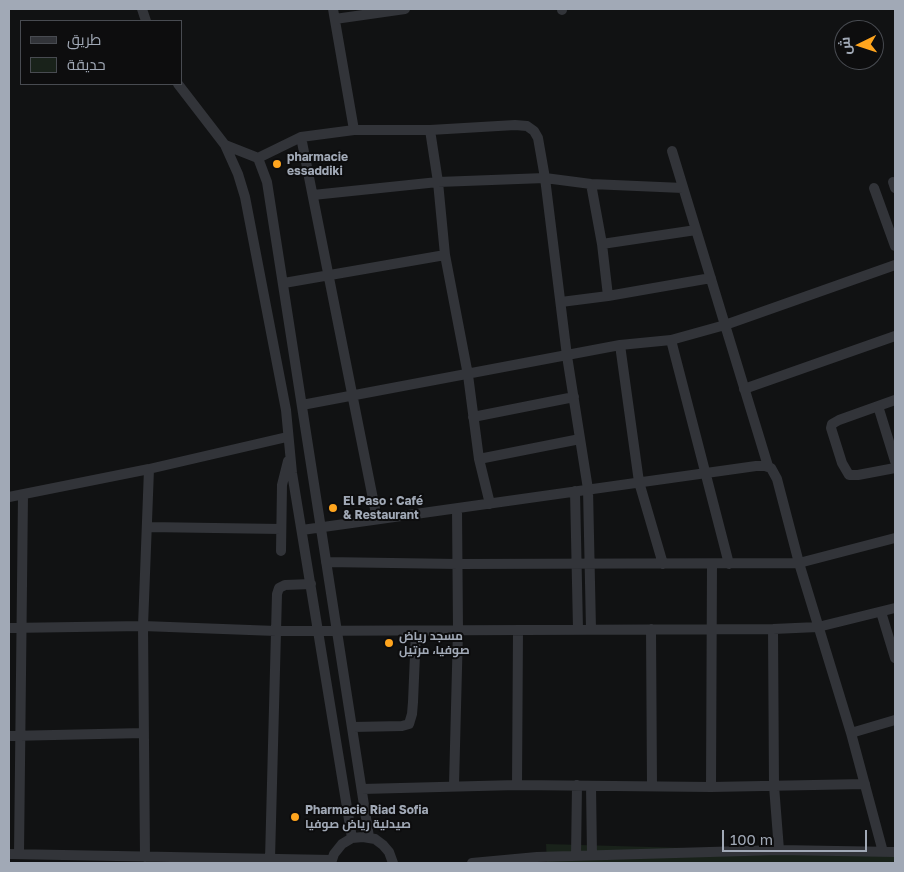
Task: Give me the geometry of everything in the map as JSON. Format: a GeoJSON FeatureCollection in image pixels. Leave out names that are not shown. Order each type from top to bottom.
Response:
{"type":"FeatureCollection","features":[{"type":"Feature","properties":{"kind":"street"},"geometry":{"type":"LineString","coordinates":[[354,130],[334,14],[405,9]]}},
{"type":"Feature","properties":{"kind":"street"},"geometry":{"type":"LineString","coordinates":[[179,85],[225,145],[238,174],[244,197],[286,410],[289,456],[352,838]]}},
{"type":"Feature","properties":{"kind":"street"},"geometry":{"type":"LineString","coordinates":[[225,145],[258,158],[301,137],[354,130],[430,130],[528,126],[534,131],[538,138],[545,178],[567,356],[588,489],[591,629]]}},
{"type":"Feature","properties":{"kind":"street"},"geometry":{"type":"LineString","coordinates":[[430,130],[438,182],[445,255],[468,375],[479,459],[490,504]]}},
{"type":"Feature","properties":{"kind":"street"},"geometry":{"type":"LineString","coordinates":[[301,137],[377,519]]}},
{"type":"Feature","properties":{"kind":"street"},"geometry":{"type":"LineString","coordinates":[[672,151],[768,466],[774,471],[777,479],[799,563],[851,733],[883,852]]}},
{"type":"Feature","properties":{"kind":"street"},"geometry":{"type":"LineString","coordinates":[[258,158],[267,182],[284,283],[369,838]]}},
{"type":"Feature","properties":{"kind":"street"},"geometry":{"type":"LineString","coordinates":[[313,195],[438,182],[545,178],[591,184],[683,188]]}},
{"type":"Feature","properties":{"kind":"street"},"geometry":{"type":"LineString","coordinates":[[591,184],[602,244],[608,296]]}},
{"type":"Feature","properties":{"kind":"street"},"geometry":{"type":"LineString","coordinates":[[874,188],[895,246]]}},
{"type":"Feature","properties":{"kind":"street"},"geometry":{"type":"LineString","coordinates":[[602,244],[696,230]]}},
{"type":"Feature","properties":{"kind":"street"},"geometry":{"type":"LineString","coordinates":[[284,283],[445,255]]}},
{"type":"Feature","properties":{"kind":"street"},"geometry":{"type":"LineString","coordinates":[[302,405],[620,345],[670,340],[725,325],[895,265]]}},
{"type":"Feature","properties":{"kind":"street"},"geometry":{"type":"LineString","coordinates":[[561,302],[608,296],[711,278]]}},
{"type":"Feature","properties":{"kind":"street"},"geometry":{"type":"LineString","coordinates":[[744,389],[895,336]]}},
{"type":"Feature","properties":{"kind":"street"},"geometry":{"type":"LineString","coordinates":[[670,340],[729,564]]}},
{"type":"Feature","properties":{"kind":"street"},"geometry":{"type":"LineString","coordinates":[[620,345],[639,482],[663,564]]}},
{"type":"Feature","properties":{"kind":"street"},"geometry":{"type":"LineString","coordinates":[[473,417],[574,397]]}},
{"type":"Feature","properties":{"kind":"street"},"geometry":{"type":"LineString","coordinates":[[895,400],[835,422],[832,426],[842,463],[849,474],[858,475],[895,468]]}},
{"type":"Feature","properties":{"kind":"street"},"geometry":{"type":"LineString","coordinates":[[878,406],[895,461]]}},
{"type":"Feature","properties":{"kind":"street"},"geometry":{"type":"LineString","coordinates":[[9,498],[287,438]]}},
{"type":"Feature","properties":{"kind":"street"},"geometry":{"type":"LineString","coordinates":[[479,459],[580,439]]}},
{"type":"Feature","properties":{"kind":"street"},"geometry":{"type":"LineString","coordinates":[[281,551],[282,485],[289,456]]}},
{"type":"Feature","properties":{"kind":"street"},"geometry":{"type":"LineString","coordinates":[[302,530],[588,489],[756,466],[768,466]]}},
{"type":"Feature","properties":{"kind":"street"},"geometry":{"type":"LineString","coordinates":[[145,857],[143,626],[149,469]]}},
{"type":"Feature","properties":{"kind":"street"},"geometry":{"type":"LineString","coordinates":[[575,491],[578,629]]}},
{"type":"Feature","properties":{"kind":"street"},"geometry":{"type":"LineString","coordinates":[[23,495],[22,628],[14,736],[20,792],[14,854],[332,862],[334,854],[342,844],[352,838],[369,838],[383,845],[390,852],[393,863]]}},
{"type":"Feature","properties":{"kind":"street"},"geometry":{"type":"LineString","coordinates":[[454,786],[458,630],[457,509]]}},
{"type":"Feature","properties":{"kind":"street"},"geometry":{"type":"LineString","coordinates":[[148,527],[282,530]]}},
{"type":"Feature","properties":{"kind":"street"},"geometry":{"type":"LineString","coordinates":[[326,562],[458,564],[799,563],[895,538]]}},
{"type":"Feature","properties":{"kind":"street"},"geometry":{"type":"LineString","coordinates":[[711,787],[712,564]]}},
{"type":"Feature","properties":{"kind":"street"},"geometry":{"type":"LineString","coordinates":[[270,859],[277,594],[279,588],[285,585],[311,584]]}},
{"type":"Feature","properties":{"kind":"street"},"geometry":{"type":"LineString","coordinates":[[9,628],[143,626],[276,631],[773,629],[818,627],[895,608]]}},
{"type":"Feature","properties":{"kind":"street"},"geometry":{"type":"LineString","coordinates":[[881,612],[895,658]]}},
{"type":"Feature","properties":{"kind":"street"},"geometry":{"type":"LineString","coordinates":[[651,629],[652,786]]}},
{"type":"Feature","properties":{"kind":"street"},"geometry":{"type":"LineString","coordinates":[[773,629],[774,786],[779,850]]}},
{"type":"Feature","properties":{"kind":"street"},"geometry":{"type":"LineString","coordinates":[[353,727],[402,726],[408,724],[412,714],[416,631]]}},
{"type":"Feature","properties":{"kind":"street"},"geometry":{"type":"LineString","coordinates":[[517,784],[518,631]]}},
{"type":"Feature","properties":{"kind":"street"},"geometry":{"type":"LineString","coordinates":[[851,733],[895,720]]}},
{"type":"Feature","properties":{"kind":"street"},"geometry":{"type":"LineString","coordinates":[[14,736],[144,733]]}},
{"type":"Feature","properties":{"kind":"street"},"geometry":{"type":"LineString","coordinates":[[362,789],[517,784],[711,787],[865,784]]}},
{"type":"Feature","properties":{"kind":"street"},"geometry":{"type":"LineString","coordinates":[[576,856],[577,785]]}},
{"type":"Feature","properties":{"kind":"street"},"geometry":{"type":"LineString","coordinates":[[592,786],[592,855]]}},
{"type":"Feature","properties":{"kind":"street"},"geometry":{"type":"LineString","coordinates":[[9,792],[20,792]]}},
{"type":"Feature","properties":{"kind":"street"},"geometry":{"type":"LineString","coordinates":[[472,863],[537,857],[779,850],[895,852]]}},
{"type":"Feature","properties":{"kind":"green space"},"geometry":{"type":"Polygon","coordinates":[[[546,844],[895,854],[895,863],[547,863],[546,844]]]}},
{"type":"Feature","properties":{"kind":"place","name":"pharmacie essaddiki"},"geometry":{"type":"Point","coordinates":[277,164]}},
{"type":"Feature","properties":{"kind":"place","name":"El Paso : Café & Restaurant"},"geometry":{"type":"Point","coordinates":[333,508]}},
{"type":"Feature","properties":{"kind":"place","name":"مسجد رياض صوفيا، مرتیل"},"geometry":{"type":"Point","coordinates":[389,643]}},
{"type":"Feature","properties":{"kind":"place","name":"Pharmacie Riad Sofia صيدلية رياض صوفيا"},"geometry":{"type":"Point","coordinates":[295,817]}}]}
